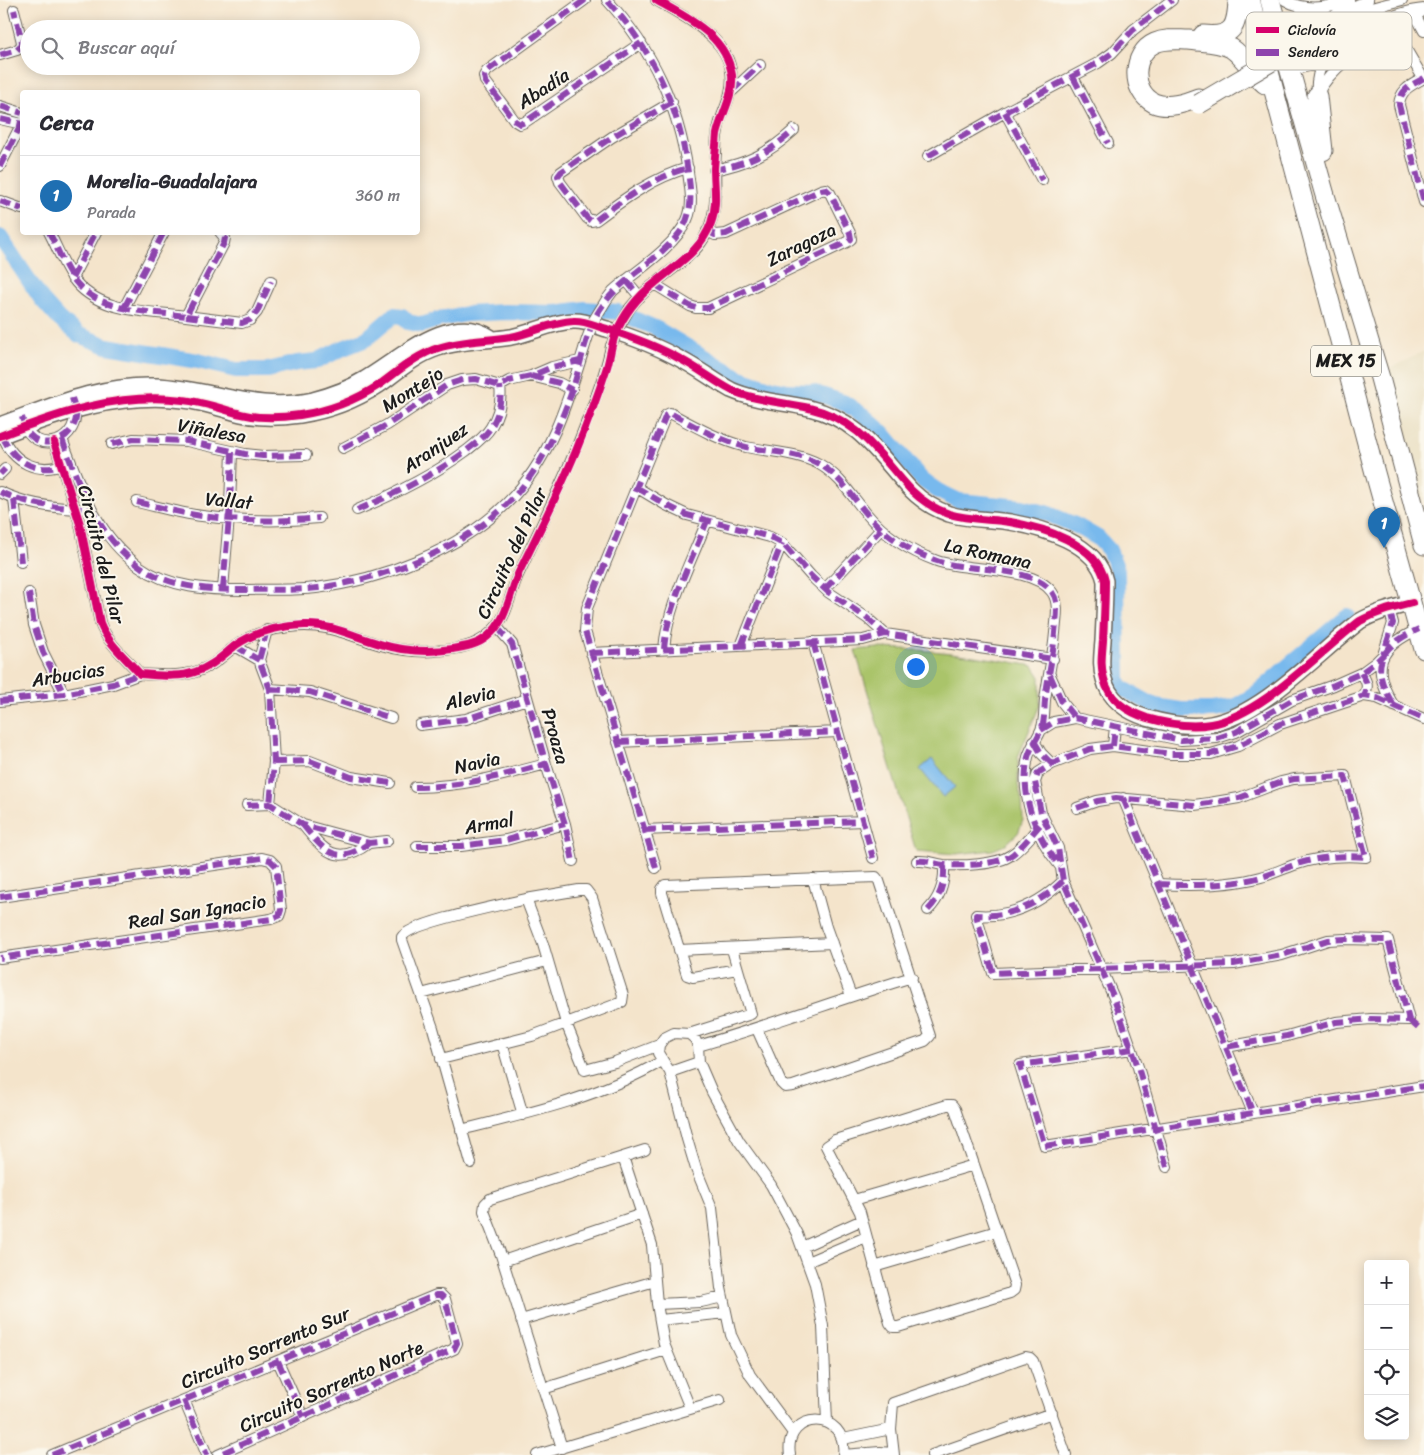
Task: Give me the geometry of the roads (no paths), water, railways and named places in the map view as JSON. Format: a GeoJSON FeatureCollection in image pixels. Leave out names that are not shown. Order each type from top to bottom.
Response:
{"type":"FeatureCollection","features":[{"type":"Feature","properties":{"kind":"highway"},"geometry":{"type":"LineString","coordinates":[[1240,0],[1246,19]]}},
{"type":"Feature","properties":{"kind":"highway"},"geometry":{"type":"LineString","coordinates":[[1240,0],[1236,23],[1220,36],[1171,32],[1156,35],[1143,43],[1132,60],[1130,71],[1131,84],[1137,96],[1150,108],[1159,112],[1172,113],[1187,110],[1247,70]]}},
{"type":"Feature","properties":{"kind":"highway","name":"MEX 15"},"geometry":{"type":"LineString","coordinates":[[1270,0],[1274,12]]}},
{"type":"Feature","properties":{"kind":"highway"},"geometry":{"type":"LineString","coordinates":[[1199,101],[1174,105],[1157,104],[1150,100],[1142,91],[1137,81],[1138,66],[1144,52],[1156,43],[1171,39],[1217,43],[1230,48],[1246,62]]}},
{"type":"Feature","properties":{"kind":"highway"},"geometry":{"type":"LineString","coordinates":[[1252,70],[1256,75],[1272,82]]}},
{"type":"Feature","properties":{"kind":"highway"},"geometry":{"type":"LineString","coordinates":[[1265,70],[1272,82]]}},
{"type":"Feature","properties":{"kind":"highway","name":"MEX 15"},"geometry":{"type":"LineString","coordinates":[[1269,70],[1375,473],[1424,649]]}},
{"type":"Feature","properties":{"kind":"highway","name":"MEX 15"},"geometry":{"type":"LineString","coordinates":[[1291,70],[1324,192],[1380,378],[1424,545]]}},
{"type":"Feature","properties":{"kind":"highway"},"geometry":{"type":"LineString","coordinates":[[1296,70],[1297,91]]}},
{"type":"Feature","properties":{"kind":"highway"},"geometry":{"type":"LineString","coordinates":[[1317,96],[1326,176],[1324,192]]}},
{"type":"Feature","properties":{"kind":"street","name":"Abadía"},"geometry":{"type":"LineString","coordinates":[[585,0],[487,71],[484,76],[516,121],[520,124],[525,122],[641,43]]}},
{"type":"Feature","properties":{"kind":"street","name":"Circuito del Pilar"},"geometry":{"type":"LineString","coordinates":[[66,464],[91,509],[118,549],[130,560],[154,576],[168,581],[223,589],[315,588],[358,580],[382,573],[424,557],[473,531],[508,503],[532,474],[557,428],[572,390],[594,320],[607,299],[626,280],[669,245],[683,227],[688,218],[690,208],[691,193],[684,141],[672,102],[641,43],[632,29],[607,0]]}},
{"type":"Feature","properties":{"kind":"street","name":"Circuito del Pilar"},"geometry":{"type":"LineString","coordinates":[[58,441],[66,464],[80,524],[100,623],[113,646],[140,674],[192,674],[216,662],[235,646],[254,635],[267,630],[307,625],[322,626],[346,632],[397,649],[430,651],[457,648],[474,644],[488,636],[497,627],[508,607],[518,574],[576,451],[607,365],[611,346],[630,308],[654,284],[696,249],[707,231],[715,210],[714,170],[717,135],[730,92],[732,79],[730,66],[721,46],[705,30],[656,0]]}},
{"type":"Feature","properties":{"kind":"street"},"geometry":{"type":"LineString","coordinates":[[928,156],[1005,112],[1073,77],[1112,53],[1133,30],[1172,0]]}},
{"type":"Feature","properties":{"kind":"street"},"geometry":{"type":"LineString","coordinates":[[1285,0],[1299,6],[1315,8],[1320,12]]}},
{"type":"Feature","properties":{"kind":"street"},"geometry":{"type":"LineString","coordinates":[[1334,12],[1349,0]]}},
{"type":"Feature","properties":{"kind":"street"},"geometry":{"type":"LineString","coordinates":[[1342,12],[1368,0]]}},
{"type":"Feature","properties":{"kind":"street"},"geometry":{"type":"LineString","coordinates":[[1357,12],[1402,0]]}},
{"type":"Feature","properties":{"kind":"street"},"geometry":{"type":"LineString","coordinates":[[1299,6],[1304,12]]}},
{"type":"Feature","properties":{"kind":"street"},"geometry":{"type":"LineString","coordinates":[[14,10],[20,34]]}},
{"type":"Feature","properties":{"kind":"street"},"geometry":{"type":"LineString","coordinates":[[1419,12],[1424,32]]}},
{"type":"Feature","properties":{"kind":"street"},"geometry":{"type":"LineString","coordinates":[[0,55],[18,50],[20,47]]}},
{"type":"Feature","properties":{"kind":"street"},"geometry":{"type":"LineString","coordinates":[[1412,58],[1424,78],[1402,92],[1399,97],[1399,105],[1424,202]]}},
{"type":"Feature","properties":{"kind":"street"},"geometry":{"type":"LineString","coordinates":[[730,92],[760,66]]}},
{"type":"Feature","properties":{"kind":"street"},"geometry":{"type":"LineString","coordinates":[[1317,96],[1316,82],[1320,70]]}},
{"type":"Feature","properties":{"kind":"street"},"geometry":{"type":"LineString","coordinates":[[1317,96],[1327,79],[1336,70]]}},
{"type":"Feature","properties":{"kind":"street"},"geometry":{"type":"LineString","coordinates":[[1073,77],[1108,144]]}},
{"type":"Feature","properties":{"kind":"street"},"geometry":{"type":"LineString","coordinates":[[672,102],[612,137],[558,176],[570,196],[591,221],[596,220],[650,184],[677,171],[688,168]]}},
{"type":"Feature","properties":{"kind":"street"},"geometry":{"type":"LineString","coordinates":[[0,106],[20,111]]}},
{"type":"Feature","properties":{"kind":"street"},"geometry":{"type":"LineString","coordinates":[[1005,112],[1042,180]]}},
{"type":"Feature","properties":{"kind":"street"},"geometry":{"type":"LineString","coordinates":[[0,118],[20,123]]}},
{"type":"Feature","properties":{"kind":"street"},"geometry":{"type":"LineString","coordinates":[[0,166],[20,128]]}},
{"type":"Feature","properties":{"kind":"street"},"geometry":{"type":"LineString","coordinates":[[714,170],[744,163],[758,157],[770,150],[794,130]]}},
{"type":"Feature","properties":{"kind":"street","name":"Zaragoza"},"geometry":{"type":"LineString","coordinates":[[654,284],[690,306],[708,308],[847,242],[851,238],[830,193],[826,190],[821,190],[726,234],[715,235],[707,231]]}},
{"type":"Feature","properties":{"kind":"street"},"geometry":{"type":"LineString","coordinates":[[0,201],[20,208]]}},
{"type":"Feature","properties":{"kind":"street"},"geometry":{"type":"LineString","coordinates":[[50,235],[72,278],[84,292],[98,301],[124,308],[242,322],[250,320],[256,312],[271,281]]}},
{"type":"Feature","properties":{"kind":"street"},"geometry":{"type":"LineString","coordinates":[[72,278],[94,235]]}},
{"type":"Feature","properties":{"kind":"street"},"geometry":{"type":"LineString","coordinates":[[124,308],[162,235]]}},
{"type":"Feature","properties":{"kind":"street"},"geometry":{"type":"LineString","coordinates":[[186,316],[224,243],[225,238],[222,235]]}},
{"type":"Feature","properties":{"kind":"street"},"geometry":{"type":"LineString","coordinates":[[626,280],[640,297]]}},
{"type":"Feature","properties":{"kind":"street"},"geometry":{"type":"LineString","coordinates":[[66,464],[43,468],[34,467],[23,462],[7,447],[1,432],[74,404],[155,398],[197,402],[241,414],[266,418],[306,415],[357,397],[435,348],[470,340],[493,340],[538,331],[565,322],[590,322],[602,328],[632,337],[679,358],[730,389],[755,398],[811,408],[845,422],[872,444],[911,490],[938,510],[960,516],[1037,528],[1075,544],[1091,555],[1104,574],[1105,581],[1102,667],[1106,685],[1110,694],[1127,709],[1144,717],[1177,725],[1194,726],[1230,719],[1282,686],[1360,622],[1371,615],[1389,608],[1412,603]]}},
{"type":"Feature","properties":{"kind":"street"},"geometry":{"type":"LineString","coordinates":[[500,386],[509,381],[531,376],[552,366],[580,361]]}},
{"type":"Feature","properties":{"kind":"street"},"geometry":{"type":"LineString","coordinates":[[531,376],[559,383],[572,390]]}},
{"type":"Feature","properties":{"kind":"street","name":"Montejo"},"geometry":{"type":"LineString","coordinates":[[343,448],[387,426],[447,385],[462,380],[476,379],[500,386]]}},
{"type":"Feature","properties":{"kind":"street","name":"Aranjuez"},"geometry":{"type":"LineString","coordinates":[[356,510],[401,491],[439,470],[479,441],[491,428],[498,411],[502,398],[500,386]]}},
{"type":"Feature","properties":{"kind":"street"},"geometry":{"type":"LineString","coordinates":[[23,422],[36,440],[44,443],[58,441],[70,433],[74,425],[76,416],[74,404]]}},
{"type":"Feature","properties":{"kind":"street","name":"La Romana"},"geometry":{"type":"LineString","coordinates":[[636,487],[666,415],[670,413],[724,439],[745,446],[801,457],[819,464],[844,483],[867,514],[881,528],[907,548],[940,562],[1025,576],[1049,589],[1056,602],[1057,613],[1053,659],[1041,730],[1034,741],[1028,757],[1031,809],[1041,824],[1049,853],[1060,866],[1063,881]]}},
{"type":"Feature","properties":{"kind":"street","name":"Viñalesa"},"geometry":{"type":"LineString","coordinates":[[112,444],[133,439],[187,441],[232,452],[263,456],[306,455]]}},
{"type":"Feature","properties":{"kind":"street"},"geometry":{"type":"LineString","coordinates":[[223,589],[232,452]]}},
{"type":"Feature","properties":{"kind":"street"},"geometry":{"type":"LineString","coordinates":[[656,868],[585,631],[587,608],[636,487],[666,505],[688,515],[770,537],[782,543],[825,589],[867,618],[885,634]]}},
{"type":"Feature","properties":{"kind":"street"},"geometry":{"type":"LineString","coordinates":[[0,492],[14,499],[33,504],[91,509]]}},
{"type":"Feature","properties":{"kind":"street"},"geometry":{"type":"LineString","coordinates":[[14,499],[21,562]]}},
{"type":"Feature","properties":{"kind":"street","name":"Vallat"},"geometry":{"type":"LineString","coordinates":[[137,502],[181,512],[228,518],[284,521],[319,518]]}},
{"type":"Feature","properties":{"kind":"street"},"geometry":{"type":"LineString","coordinates":[[664,649],[666,631],[673,606],[707,521]]}},
{"type":"Feature","properties":{"kind":"street"},"geometry":{"type":"LineString","coordinates":[[825,589],[881,528]]}},
{"type":"Feature","properties":{"kind":"street"},"geometry":{"type":"LineString","coordinates":[[741,646],[782,543]]}},
{"type":"Feature","properties":{"kind":"street"},"geometry":{"type":"LineString","coordinates":[[29,593],[34,625],[43,652],[64,694]]}},
{"type":"Feature","properties":{"kind":"street"},"geometry":{"type":"LineString","coordinates":[[1389,608],[1393,623],[1383,655],[1380,673],[1382,684],[1394,706]]}},
{"type":"Feature","properties":{"kind":"street","name":"Proaza"},"geometry":{"type":"LineString","coordinates":[[497,627],[512,644],[546,764],[566,824],[573,860]]}},
{"type":"Feature","properties":{"kind":"street"},"geometry":{"type":"LineString","coordinates":[[267,630],[259,660],[270,689],[274,762],[270,804]]}},
{"type":"Feature","properties":{"kind":"street"},"geometry":{"type":"LineString","coordinates":[[1041,730],[1054,722],[1075,718],[1181,740],[1217,738],[1236,732],[1292,700],[1361,673],[1402,637],[1419,630]]}},
{"type":"Feature","properties":{"kind":"street"},"geometry":{"type":"LineString","coordinates":[[591,653],[863,640],[885,634],[1053,659]]}},
{"type":"Feature","properties":{"kind":"street"},"geometry":{"type":"LineString","coordinates":[[813,642],[873,858]]}},
{"type":"Feature","properties":{"kind":"street"},"geometry":{"type":"LineString","coordinates":[[235,646],[259,660]]}},
{"type":"Feature","properties":{"kind":"street"},"geometry":{"type":"LineString","coordinates":[[1361,673],[1367,684],[1367,691],[1364,696]]}},
{"type":"Feature","properties":{"kind":"street","name":"Arbucias"},"geometry":{"type":"LineString","coordinates":[[0,701],[64,694],[114,684],[140,674]]}},
{"type":"Feature","properties":{"kind":"street"},"geometry":{"type":"LineString","coordinates":[[1050,675],[1062,702],[1075,718]]}},
{"type":"Feature","properties":{"kind":"street"},"geometry":{"type":"LineString","coordinates":[[270,689],[310,692],[391,718]]}},
{"type":"Feature","properties":{"kind":"street"},"geometry":{"type":"LineString","coordinates":[[1030,782],[1038,773],[1052,764],[1090,749],[1113,746],[1171,754],[1211,754],[1238,746],[1280,724],[1364,696],[1377,698],[1424,719]]}},
{"type":"Feature","properties":{"kind":"street","name":"Alevia"},"geometry":{"type":"LineString","coordinates":[[420,725],[466,719],[528,699]]}},
{"type":"Feature","properties":{"kind":"street"},"geometry":{"type":"LineString","coordinates":[[1113,746],[1115,727]]}},
{"type":"Feature","properties":{"kind":"street"},"geometry":{"type":"LineString","coordinates":[[618,742],[838,732]]}},
{"type":"Feature","properties":{"kind":"street"},"geometry":{"type":"LineString","coordinates":[[1034,741],[1041,753],[1052,764]]}},
{"type":"Feature","properties":{"kind":"street"},"geometry":{"type":"LineString","coordinates":[[274,762],[310,761],[351,777],[390,783]]}},
{"type":"Feature","properties":{"kind":"street","name":"Navia"},"geometry":{"type":"LineString","coordinates":[[415,787],[440,787],[478,782],[546,764]]}},
{"type":"Feature","properties":{"kind":"street"},"geometry":{"type":"LineString","coordinates":[[1077,808],[1097,801],[1123,798],[1176,804],[1202,804],[1239,798],[1294,778],[1344,776],[1366,857],[1339,856],[1310,860],[1261,877],[1214,885],[1182,886],[1158,884]]}},
{"type":"Feature","properties":{"kind":"street"},"geometry":{"type":"LineString","coordinates":[[1123,798],[1253,1113]]}},
{"type":"Feature","properties":{"kind":"street"},"geometry":{"type":"LineString","coordinates":[[247,805],[270,804],[302,825],[319,845],[330,852],[350,855],[369,843]]}},
{"type":"Feature","properties":{"kind":"street"},"geometry":{"type":"LineString","coordinates":[[644,830],[863,821]]}},
{"type":"Feature","properties":{"kind":"street","name":"Armal"},"geometry":{"type":"LineString","coordinates":[[418,846],[461,846],[506,840],[566,824]]}},
{"type":"Feature","properties":{"kind":"street"},"geometry":{"type":"LineString","coordinates":[[917,862],[928,860],[944,865],[995,862],[1005,859],[1013,854],[1041,824]]}},
{"type":"Feature","properties":{"kind":"street"},"geometry":{"type":"LineString","coordinates":[[302,825],[369,843],[387,841]]}},
{"type":"Feature","properties":{"kind":"street","name":"Real San Ignacio"},"geometry":{"type":"LineString","coordinates":[[0,897],[262,858],[270,860],[276,866],[281,910],[278,916],[271,919],[0,958]]}},
{"type":"Feature","properties":{"kind":"street"},"geometry":{"type":"LineString","coordinates":[[928,910],[935,903],[940,893],[943,883],[944,865]]}},
{"type":"Feature","properties":{"kind":"street"},"geometry":{"type":"LineString","coordinates":[[737,969],[690,977],[685,972],[662,893],[665,885],[873,876],[878,879],[930,1032],[928,1039],[793,1086],[785,1087],[781,1083],[756,1029]]}},
{"type":"Feature","properties":{"kind":"street"},"geometry":{"type":"LineString","coordinates":[[813,879],[832,943],[851,996]]}},
{"type":"Feature","properties":{"kind":"street"},"geometry":{"type":"LineString","coordinates":[[1167,1167],[1132,1048],[1114,998],[1101,970],[1063,881],[1041,899],[1019,910],[998,915],[976,915],[994,973],[1101,970],[1234,964],[1265,959],[1328,940],[1391,937],[1409,1020],[1418,1028]]}},
{"type":"Feature","properties":{"kind":"street"},"geometry":{"type":"LineString","coordinates":[[441,1059],[532,1036],[619,1004],[623,999],[592,898],[586,890],[526,899],[438,921],[404,934],[402,940],[421,994],[471,1163]]}},
{"type":"Feature","properties":{"kind":"street"},"geometry":{"type":"LineString","coordinates":[[526,899],[566,1023],[586,1070],[615,1062],[659,1045]]}},
{"type":"Feature","properties":{"kind":"street"},"geometry":{"type":"LineString","coordinates":[[679,950],[832,943]]}},
{"type":"Feature","properties":{"kind":"street"},"geometry":{"type":"LineString","coordinates":[[689,1034],[751,1014],[732,949]]}},
{"type":"Feature","properties":{"kind":"street"},"geometry":{"type":"LineString","coordinates":[[421,994],[547,960]]}},
{"type":"Feature","properties":{"kind":"street"},"geometry":{"type":"LineString","coordinates":[[698,1046],[756,1029],[912,977]]}},
{"type":"Feature","properties":{"kind":"street"},"geometry":{"type":"LineString","coordinates":[[1226,1047],[1288,1036],[1336,1022],[1371,1019],[1409,1020]]}},
{"type":"Feature","properties":{"kind":"street"},"geometry":{"type":"LineString","coordinates":[[793,1433],[750,1375],[731,1335],[723,1297],[712,1208],[696,1169],[670,1072],[658,1054],[659,1045],[664,1038],[674,1033],[682,1032],[689,1034],[695,1039],[698,1046],[699,1062],[712,1092],[739,1141],[771,1185],[797,1234],[815,1284],[823,1326],[828,1422]]}},
{"type":"Feature","properties":{"kind":"street"},"geometry":{"type":"LineString","coordinates":[[502,1043],[523,1115]]}},
{"type":"Feature","properties":{"kind":"street"},"geometry":{"type":"LineString","coordinates":[[1132,1048],[1020,1065],[1045,1146],[1424,1086]]}},
{"type":"Feature","properties":{"kind":"street"},"geometry":{"type":"LineString","coordinates":[[462,1130],[546,1109],[628,1079],[662,1061]]}},
{"type":"Feature","properties":{"kind":"street"},"geometry":{"type":"LineString","coordinates":[[670,1072],[699,1062]]}},
{"type":"Feature","properties":{"kind":"street"},"geometry":{"type":"LineString","coordinates":[[952,1105],[956,1109],[974,1165],[1015,1285],[1014,1290],[1010,1293],[893,1327],[890,1323],[860,1212],[826,1146],[835,1140],[952,1105]]}},
{"type":"Feature","properties":{"kind":"street"},"geometry":{"type":"LineString","coordinates":[[562,1448],[503,1261],[484,1211],[485,1204],[490,1199],[645,1150]]}},
{"type":"Feature","properties":{"kind":"street"},"geometry":{"type":"LineString","coordinates":[[623,1157],[652,1245],[657,1304],[666,1350],[690,1408]]}},
{"type":"Feature","properties":{"kind":"street"},"geometry":{"type":"LineString","coordinates":[[854,1200],[974,1165]]}},
{"type":"Feature","properties":{"kind":"street"},"geometry":{"type":"LineString","coordinates":[[503,1261],[642,1214]]}},
{"type":"Feature","properties":{"kind":"street"},"geometry":{"type":"LineString","coordinates":[[802,1247],[862,1220]]}},
{"type":"Feature","properties":{"kind":"street"},"geometry":{"type":"LineString","coordinates":[[874,1267],[996,1231]]}},
{"type":"Feature","properties":{"kind":"street"},"geometry":{"type":"LineString","coordinates":[[807,1262],[866,1237]]}},
{"type":"Feature","properties":{"kind":"street"},"geometry":{"type":"LineString","coordinates":[[522,1320],[655,1282]]}},
{"type":"Feature","properties":{"kind":"street","name":"Circuito Sorrento Sur"},"geometry":{"type":"LineString","coordinates":[[52,1455],[436,1295],[441,1295],[445,1299],[457,1343],[456,1347]]}},
{"type":"Feature","properties":{"kind":"street"},"geometry":{"type":"LineString","coordinates":[[657,1304],[701,1302],[723,1297]]}},
{"type":"Feature","properties":{"kind":"street"},"geometry":{"type":"LineString","coordinates":[[660,1320],[726,1313]]}},
{"type":"Feature","properties":{"kind":"street","name":"Circuito Sorrento Norte"},"geometry":{"type":"LineString","coordinates":[[218,1455],[456,1347]]}},
{"type":"Feature","properties":{"kind":"street"},"geometry":{"type":"LineString","coordinates":[[543,1389],[666,1350]]}},
{"type":"Feature","properties":{"kind":"street"},"geometry":{"type":"LineString","coordinates":[[790,1455],[788,1445],[793,1433],[799,1426],[808,1421],[818,1420],[828,1422],[834,1426],[843,1439],[843,1455],[880,1452],[894,1454],[891,1407],[893,1403],[1025,1357],[1033,1361],[1066,1455]]}},
{"type":"Feature","properties":{"kind":"street"},"geometry":{"type":"LineString","coordinates":[[278,1361],[303,1417]]}},
{"type":"Feature","properties":{"kind":"street"},"geometry":{"type":"LineString","coordinates":[[184,1400],[207,1455]]}},
{"type":"Feature","properties":{"kind":"street"},"geometry":{"type":"LineString","coordinates":[[537,1455],[720,1400]]}},
{"type":"Feature","properties":{"kind":"street"},"geometry":{"type":"LineString","coordinates":[[932,1455],[1052,1413]]}},
{"type":"Feature","properties":{"kind":"street"},"geometry":{"type":"LineString","coordinates":[[843,1439],[892,1429]]}},
{"type":"Feature","properties":{"kind":"water"},"geometry":{"type":"Polygon","coordinates":[[[932,759],[955,787],[943,797],[920,769],[932,759]]]}},
{"type":"Feature","properties":{"kind":"waterway"},"geometry":{"type":"LineString","coordinates":[[0,237],[42,300],[59,319],[79,335],[107,346],[198,361],[236,370],[268,370],[297,363],[317,361],[366,339],[394,315],[402,316],[408,322],[422,325],[466,314],[504,312],[555,313],[585,309],[618,312],[655,328],[738,377],[767,387],[788,391],[812,392],[843,402],[864,416],[884,434],[922,480],[938,491],[959,501],[1022,507],[1046,513],[1077,526],[1098,538],[1109,550],[1117,570],[1118,681],[1122,688],[1155,706],[1181,710],[1212,710],[1234,707],[1254,695],[1347,616]]}},
{"type":"Feature","properties":{"kind":"place","name":"Morelia-Guadalajara"},"geometry":{"type":"Point","coordinates":[1384,548]}}]}
